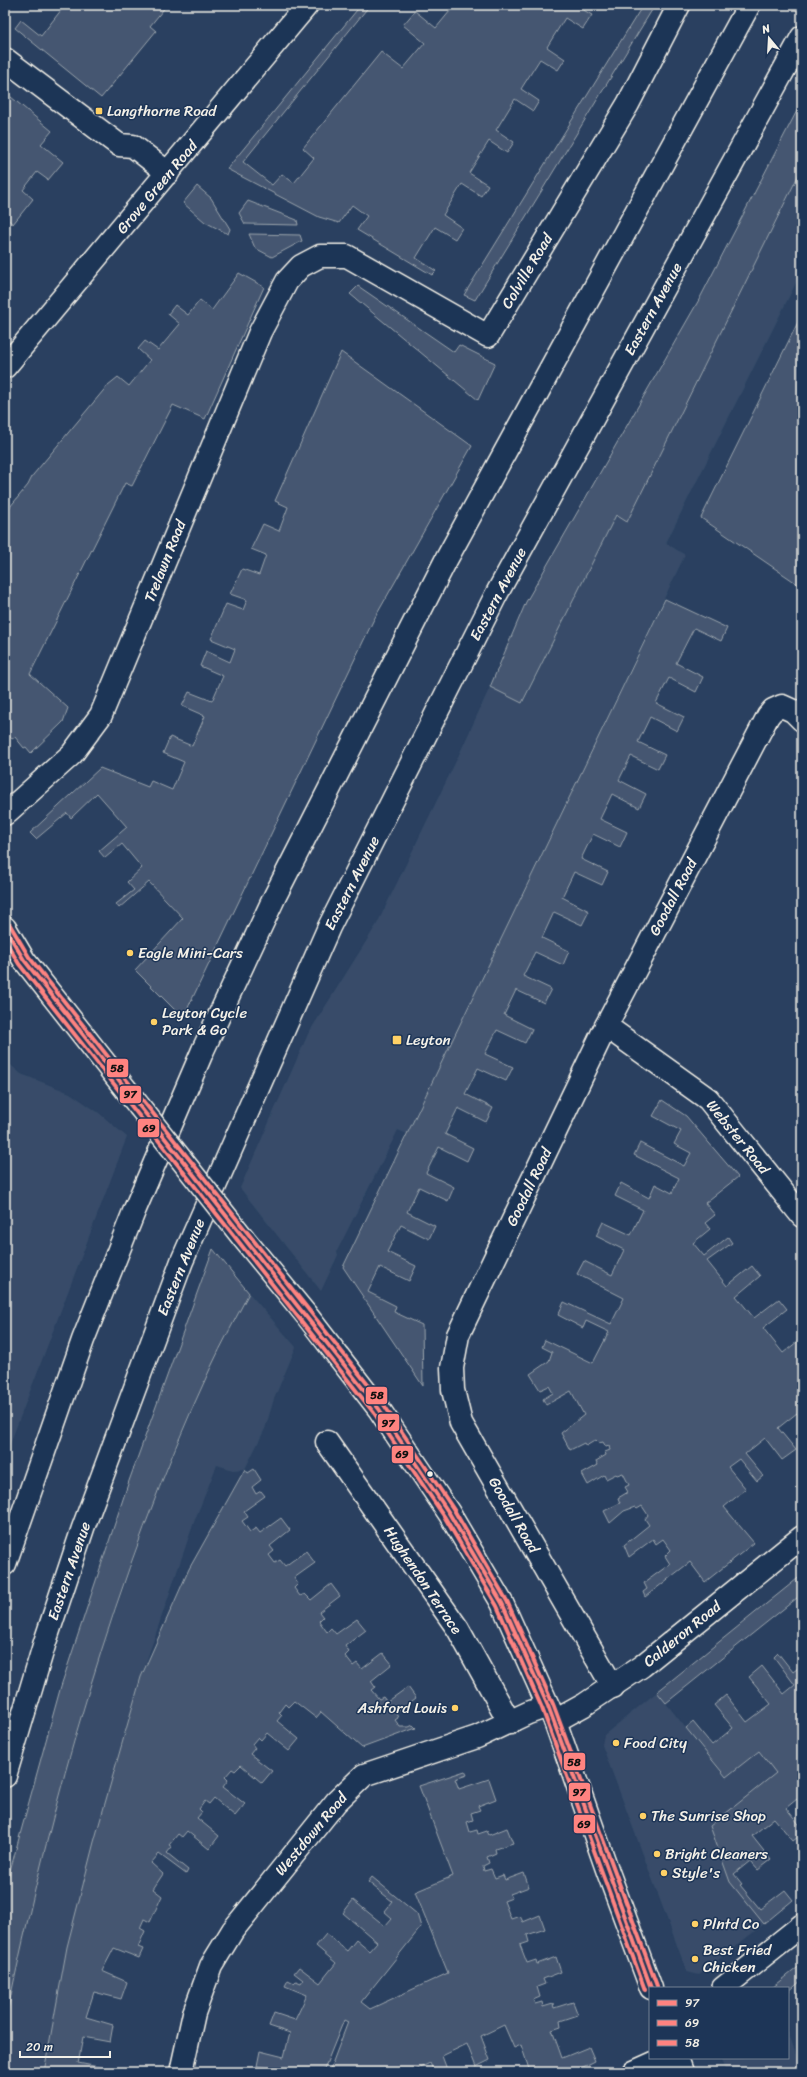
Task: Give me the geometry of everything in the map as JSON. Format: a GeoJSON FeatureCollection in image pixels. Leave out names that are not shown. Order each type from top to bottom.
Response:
{"type":"FeatureCollection","features":[{"type":"Feature","properties":{"kind":"main road","name":"Grove Green Road"},"geometry":{"type":"LineString","coordinates":[[5,367],[307,5]]}},
{"type":"Feature","properties":{"kind":"main road","name":"Colville Road"},"geometry":{"type":"LineString","coordinates":[[288,281],[301,266],[320,256],[347,256],[488,336],[628,104],[679,5]]}},
{"type":"Feature","properties":{"kind":"main road"},"geometry":{"type":"LineString","coordinates":[[5,1564],[81,1348],[135,1209],[203,1050],[275,896],[446,560],[749,5]]}},
{"type":"Feature","properties":{"kind":"main road","name":"Eastern Avenue"},"geometry":{"type":"LineString","coordinates":[[5,1776],[45,1642],[83,1528],[182,1261],[329,927],[496,595],[802,37]]}},
{"type":"Feature","properties":{"kind":"main road"},"geometry":{"type":"LineString","coordinates":[[5,58],[119,144],[133,146],[168,173]]}},
{"type":"Feature","properties":{"kind":"main road","name":"Trelawn Road"},"geometry":{"type":"LineString","coordinates":[[5,814],[72,754],[101,716],[260,332],[288,281]]}},
{"type":"Feature","properties":{"kind":"main road","name":"Goodall Road"},"geometry":{"type":"LineString","coordinates":[[613,1687],[461,1423],[453,1390],[452,1368],[458,1334],[606,1026],[768,716],[773,710],[782,706],[798,716]]}},
{"type":"Feature","properties":{"kind":"main road"},"geometry":{"type":"LineString","coordinates":[[5,928],[24,960],[308,1317],[379,1409],[450,1513],[502,1603],[551,1713],[651,1987]]}},
{"type":"Feature","properties":{"kind":"main road","name":"Webster Road"},"geometry":{"type":"LineString","coordinates":[[606,1026],[708,1099],[802,1216]]}},
{"type":"Feature","properties":{"kind":"main road","name":"Hughendon Terrace"},"geometry":{"type":"LineString","coordinates":[[327,1442],[458,1629],[510,1723]]}},
{"type":"Feature","properties":{"kind":"main road","name":"Calderon Road"},"geometry":{"type":"LineString","coordinates":[[551,1713],[613,1687],[642,1666],[802,1538]]}},
{"type":"Feature","properties":{"kind":"main road","name":"Westdown Road"},"geometry":{"type":"LineString","coordinates":[[181,2072],[194,2013],[211,1966],[233,1930],[336,1802],[364,1775],[477,1737],[510,1723],[528,1713],[551,1713]]}},
{"type":"Feature","properties":{"kind":"main road"},"geometry":{"type":"LineString","coordinates":[[724,1987],[802,1925]]}},
{"type":"Feature","properties":{"kind":"main road"},"geometry":{"type":"LineString","coordinates":[[634,2072],[663,2059]]}},
{"type":"Feature","properties":{"kind":"main road"},"geometry":{"type":"LineString","coordinates":[[677,2059],[682,2072]]}},
{"type":"Feature","properties":{"kind":"shaded area"},"geometry":{"type":"Polygon","coordinates":[[[65,5],[167,5],[150,26],[156,31],[101,98],[15,28],[21,20],[41,36],[65,5]]]}},
{"type":"Feature","properties":{"kind":"shaded area"},"geometry":{"type":"Polygon","coordinates":[[[361,5],[370,5],[243,162],[272,185],[282,174],[294,183],[314,158],[303,148],[381,52],[403,69],[425,43],[403,25],[415,11],[436,28],[455,5],[575,5],[592,15],[583,29],[565,18],[547,47],[565,59],[558,70],[540,59],[521,89],[539,101],[533,111],[515,99],[496,130],[514,142],[507,153],[489,141],[469,173],[488,185],[481,196],[462,184],[443,215],[462,228],[455,239],[435,227],[416,258],[436,271],[432,275],[357,230],[367,216],[352,205],[339,223],[319,217],[227,169],[361,5]]]}},
{"type":"Feature","properties":{"kind":"shaded area"},"geometry":{"type":"Polygon","coordinates":[[[643,5],[655,5],[475,300],[464,295],[643,5]]]}},
{"type":"Feature","properties":{"kind":"shaded area"},"geometry":{"type":"Polygon","coordinates":[[[5,92],[52,131],[41,144],[63,162],[48,180],[37,172],[23,190],[33,199],[13,224],[5,217],[5,92]]]}},
{"type":"Feature","properties":{"kind":"shaded area"},"geometry":{"type":"Polygon","coordinates":[[[802,101],[802,168],[627,522],[616,515],[522,703],[490,687],[526,602],[700,298],[802,101]]]}},
{"type":"Feature","properties":{"kind":"shaded area"},"geometry":{"type":"Polygon","coordinates":[[[802,168],[802,271],[666,543],[685,555],[407,1134],[398,1130],[337,1251],[338,1255],[321,1291],[240,1188],[308,1034],[377,924],[490,687],[523,703],[616,515],[627,521],[802,168]]]}},
{"type":"Feature","properties":{"kind":"shaded area"},"geometry":{"type":"Polygon","coordinates":[[[197,186],[211,198],[230,229],[228,234],[205,222],[183,203],[197,186]]]}},
{"type":"Feature","properties":{"kind":"shaded area"},"geometry":{"type":"Polygon","coordinates":[[[248,201],[297,220],[298,225],[245,224],[239,213],[248,201]]]}},
{"type":"Feature","properties":{"kind":"shaded area"},"geometry":{"type":"Polygon","coordinates":[[[249,234],[300,235],[302,241],[272,257],[255,248],[249,234]]]}},
{"type":"Feature","properties":{"kind":"shaded area"},"geometry":{"type":"Polygon","coordinates":[[[239,273],[264,287],[205,419],[173,405],[132,486],[125,483],[30,674],[68,708],[63,722],[31,753],[26,747],[24,748],[15,737],[12,739],[5,731],[5,513],[28,485],[33,475],[108,385],[118,377],[129,386],[150,360],[138,349],[145,341],[158,350],[180,324],[168,314],[175,305],[188,315],[200,300],[212,310],[239,273]]]}},
{"type":"Feature","properties":{"kind":"shaded area"},"geometry":{"type":"Polygon","coordinates":[[[358,286],[454,352],[459,345],[495,363],[478,400],[350,294],[358,286]]]}},
{"type":"Feature","properties":{"kind":"shaded area"},"geometry":{"type":"Polygon","coordinates":[[[802,314],[802,587],[701,518],[802,314]]]}},
{"type":"Feature","properties":{"kind":"shaded area"},"geometry":{"type":"Polygon","coordinates":[[[341,352],[472,446],[373,621],[183,1018],[135,970],[183,918],[149,882],[119,908],[116,904],[134,890],[127,882],[142,868],[122,844],[105,858],[99,851],[127,827],[97,793],[71,818],[67,813],[36,839],[30,833],[100,768],[148,787],[151,781],[172,790],[184,762],[163,753],[170,737],[192,746],[205,716],[182,706],[189,692],[212,701],[223,676],[200,666],[206,651],[230,662],[235,649],[211,639],[226,604],[243,610],[247,600],[230,594],[242,569],[259,575],[266,555],[251,549],[263,524],[279,531],[288,507],[275,501],[341,352]]]}},
{"type":"Feature","properties":{"kind":"shaded area"},"geometry":{"type":"Polygon","coordinates":[[[665,599],[727,628],[721,641],[694,628],[676,663],[703,677],[696,692],[669,678],[656,703],[684,717],[677,731],[650,717],[638,742],[665,755],[658,769],[631,756],[619,780],[646,794],[639,808],[612,794],[600,819],[627,832],[620,847],[593,834],[581,859],[608,872],[602,885],[574,872],[562,897],[589,911],[582,925],[554,912],[542,938],[569,951],[563,965],[535,952],[523,976],[551,989],[544,1003],[516,990],[504,1015],[532,1029],[525,1043],[497,1030],[485,1054],[513,1067],[506,1081],[478,1068],[465,1094],[493,1108],[486,1122],[458,1108],[445,1134],[473,1148],[467,1161],[439,1147],[426,1173],[454,1187],[448,1201],[419,1187],[407,1212],[435,1226],[429,1239],[401,1225],[387,1252],[416,1266],[409,1281],[380,1267],[368,1292],[396,1306],[394,1312],[422,1325],[423,1386],[343,1267],[665,599]]]}},
{"type":"Feature","properties":{"kind":"shaded area"},"geometry":{"type":"Polygon","coordinates":[[[5,1060],[21,1074],[70,1093],[99,1113],[127,1137],[5,1457],[5,1060]]]}},
{"type":"Feature","properties":{"kind":"shaded area"},"geometry":{"type":"Polygon","coordinates":[[[662,1100],[686,1116],[738,1177],[705,1203],[715,1215],[705,1223],[710,1229],[693,1243],[704,1256],[728,1237],[732,1243],[707,1261],[727,1286],[752,1266],[760,1276],[736,1296],[754,1318],[779,1299],[787,1309],[763,1328],[783,1353],[802,1338],[802,1418],[797,1413],[778,1428],[796,1450],[782,1460],[765,1438],[745,1454],[763,1476],[757,1481],[739,1459],[728,1467],[746,1489],[724,1507],[754,1543],[705,1582],[690,1562],[645,1597],[643,1592],[647,1589],[644,1583],[670,1564],[665,1556],[671,1550],[663,1539],[656,1544],[653,1539],[629,1557],[624,1545],[649,1525],[645,1519],[648,1515],[642,1506],[637,1509],[635,1507],[624,1511],[610,1523],[604,1511],[620,1503],[618,1498],[628,1492],[625,1487],[629,1485],[623,1473],[616,1474],[606,1479],[604,1475],[588,1485],[582,1474],[598,1465],[596,1461],[606,1455],[605,1452],[610,1450],[609,1446],[606,1447],[603,1442],[599,1443],[596,1440],[586,1446],[584,1443],[570,1450],[561,1433],[584,1415],[571,1391],[546,1405],[543,1399],[553,1393],[549,1386],[540,1390],[530,1374],[549,1361],[552,1352],[542,1347],[545,1340],[593,1363],[609,1332],[586,1321],[583,1328],[558,1315],[564,1302],[611,1324],[624,1298],[577,1274],[584,1261],[612,1275],[624,1250],[596,1236],[603,1222],[631,1235],[643,1210],[615,1196],[621,1183],[649,1198],[655,1184],[672,1193],[679,1178],[634,1155],[640,1143],[684,1166],[691,1153],[674,1144],[681,1131],[653,1116],[662,1100]]]}},
{"type":"Feature","properties":{"kind":"shaded area"},"geometry":{"type":"Polygon","coordinates":[[[213,1249],[249,1293],[215,1359],[176,1448],[144,1527],[115,1608],[65,1772],[23,1939],[5,2023],[5,1889],[61,1686],[129,1481],[213,1249]]]}},
{"type":"Feature","properties":{"kind":"shaded area"},"geometry":{"type":"Polygon","coordinates":[[[249,1293],[296,1347],[274,1399],[265,1429],[245,1469],[233,1470],[217,1465],[194,1522],[141,1677],[94,1842],[67,1947],[44,2072],[5,2072],[5,2023],[22,1943],[47,1838],[95,1670],[151,1509],[210,1368],[249,1293]]]}},
{"type":"Feature","properties":{"kind":"shaded area"},"geometry":{"type":"Polygon","coordinates":[[[245,1469],[248,1473],[254,1469],[261,1480],[252,1487],[256,1494],[261,1491],[265,1496],[244,1511],[248,1517],[242,1521],[250,1532],[256,1528],[260,1533],[281,1518],[290,1530],[270,1546],[274,1551],[269,1555],[275,1563],[280,1560],[285,1566],[306,1551],[315,1563],[294,1578],[298,1584],[294,1588],[300,1596],[305,1594],[311,1600],[331,1584],[340,1596],[319,1612],[323,1617],[319,1621],[327,1632],[331,1628],[336,1634],[357,1619],[366,1630],[345,1646],[349,1652],[345,1656],[353,1666],[357,1663],[362,1669],[383,1653],[392,1664],[371,1681],[375,1687],[371,1690],[379,1699],[383,1697],[387,1702],[408,1687],[416,1698],[396,1713],[398,1718],[395,1720],[400,1727],[409,1727],[413,1725],[416,1728],[362,1748],[321,1712],[316,1718],[294,1701],[288,1707],[285,1704],[279,1712],[282,1715],[277,1721],[299,1739],[289,1751],[267,1733],[261,1740],[258,1737],[252,1744],[255,1748],[250,1754],[272,1771],[262,1783],[241,1765],[235,1771],[232,1769],[225,1777],[228,1780],[223,1787],[245,1804],[235,1816],[214,1798],[209,1804],[205,1801],[199,1809],[202,1812],[197,1818],[219,1836],[209,1849],[187,1831],[182,1837],[178,1834],[169,1845],[172,1847],[167,1853],[188,1870],[186,1874],[159,1854],[151,1863],[163,1874],[153,1889],[162,1896],[150,1922],[144,1919],[140,1928],[145,1931],[138,1947],[143,1949],[139,1958],[114,1948],[102,1971],[127,1982],[121,1999],[94,1992],[86,2017],[113,2025],[110,2042],[83,2037],[78,2063],[104,2068],[103,2072],[44,2072],[67,1947],[94,1842],[141,1677],[189,1569],[245,1469]]]}},
{"type":"Feature","properties":{"kind":"shaded area"},"geometry":{"type":"Polygon","coordinates":[[[802,1575],[802,1594],[666,1703],[657,1692],[802,1575]]]}},
{"type":"Feature","properties":{"kind":"shaded area"},"geometry":{"type":"Polygon","coordinates":[[[778,1653],[793,1672],[801,1666],[802,1667],[802,1805],[797,1799],[786,1808],[802,1828],[802,1834],[793,1841],[774,1818],[752,1836],[771,1860],[758,1870],[750,1861],[734,1874],[742,1884],[740,1885],[760,1909],[785,1890],[793,1900],[764,1924],[730,1882],[710,1826],[776,1773],[759,1751],[726,1777],[686,1728],[693,1722],[712,1745],[733,1728],[714,1705],[726,1695],[747,1722],[771,1704],[749,1677],[762,1666],[784,1694],[795,1685],[774,1657],[778,1653]]]}},
{"type":"Feature","properties":{"kind":"shaded area"},"geometry":{"type":"Polygon","coordinates":[[[657,1692],[725,1777],[759,1751],[777,1773],[710,1826],[730,1882],[764,1924],[699,1975],[687,1972],[602,1745],[604,1735],[657,1692]]]}},
{"type":"Feature","properties":{"kind":"shaded area"},"geometry":{"type":"Polygon","coordinates":[[[465,1771],[467,1775],[455,1779],[459,1789],[489,1779],[496,1799],[478,1806],[480,1810],[471,1813],[473,1820],[467,1822],[470,1832],[477,1830],[478,1834],[487,1831],[489,1835],[507,1828],[513,1843],[495,1849],[496,1853],[487,1857],[489,1863],[483,1866],[484,1871],[491,1869],[495,1878],[503,1875],[505,1880],[524,1873],[529,1887],[510,1894],[512,1898],[504,1901],[511,1919],[520,1916],[523,1922],[540,1915],[545,1929],[527,1935],[529,1942],[520,1945],[527,1963],[536,1960],[537,1964],[556,1957],[561,1972],[543,1979],[545,1984],[537,1987],[540,1997],[533,2000],[535,2004],[542,2002],[543,2007],[553,2004],[554,2008],[573,2002],[578,2015],[560,2021],[561,2027],[552,2030],[562,2058],[589,2047],[595,2061],[573,2072],[530,2072],[521,2045],[514,2048],[504,2025],[481,2036],[490,2060],[476,2067],[467,2044],[442,2056],[448,2072],[434,2072],[430,2063],[411,2072],[329,2072],[348,2022],[344,2020],[323,2072],[282,2072],[282,2070],[257,2066],[260,2051],[284,2057],[290,2033],[269,2026],[274,2013],[295,2020],[307,1995],[285,1986],[288,1980],[294,1983],[296,1981],[301,1983],[303,1980],[294,1973],[299,1967],[320,1983],[336,1963],[316,1946],[326,1934],[347,1951],[356,1940],[369,1951],[377,1942],[343,1913],[353,1900],[385,1926],[392,1918],[384,1911],[392,1901],[368,1882],[372,1877],[417,1914],[421,1927],[361,2002],[370,2009],[448,1973],[415,1892],[453,1876],[419,1786],[465,1771]]]}},
{"type":"Feature","properties":{"kind":"shaded area"},"geometry":{"type":"Polygon","coordinates":[[[802,1964],[802,1980],[789,1991],[789,1987],[773,1987],[802,1964]]]}},
{"type":"Feature","properties":{"kind":"shaded area"},"geometry":{"type":"Polygon","coordinates":[[[789,2034],[802,2072],[726,2072],[720,2059],[789,2059],[789,2034]]]}},
{"type":"Feature","properties":{"kind":"transit line","name":"58"},"geometry":{"type":"LineString","coordinates":[[10,925],[29,957],[384,1405],[454,1510],[507,1601],[553,1704],[657,1986]]}},
{"type":"Feature","properties":{"kind":"transit line","name":"97"},"geometry":{"type":"LineString","coordinates":[[5,928],[24,960],[379,1409],[449,1513],[502,1603],[548,1706],[651,1987]]}},
{"type":"Feature","properties":{"kind":"transit line","name":"69"},"geometry":{"type":"LineString","coordinates":[[5,940],[19,964],[374,1413],[444,1516],[497,1606],[542,1708],[645,1990]]}},
{"type":"Feature","properties":{"kind":"place","name":"Langthorne Road"},"geometry":{"type":"Point","coordinates":[99,111]}},
{"type":"Feature","properties":{"kind":"place","name":"Eagle Mini-Cars"},"geometry":{"type":"Point","coordinates":[130,953]}},
{"type":"Feature","properties":{"kind":"place","name":"Leyton Cycle Park & Go"},"geometry":{"type":"Point","coordinates":[154,1022]}},
{"type":"Feature","properties":{"kind":"place","name":"Leyton"},"geometry":{"type":"Point","coordinates":[397,1040]}},
{"type":"Feature","properties":{"kind":"place","name":"Ashford Louis"},"geometry":{"type":"Point","coordinates":[455,1708]}},
{"type":"Feature","properties":{"kind":"place","name":"Food City"},"geometry":{"type":"Point","coordinates":[616,1743]}},
{"type":"Feature","properties":{"kind":"place","name":"The Sunrise Shop"},"geometry":{"type":"Point","coordinates":[643,1816]}},
{"type":"Feature","properties":{"kind":"place","name":"Bright Cleaners"},"geometry":{"type":"Point","coordinates":[657,1854]}},
{"type":"Feature","properties":{"kind":"place","name":"Style's"},"geometry":{"type":"Point","coordinates":[664,1873]}},
{"type":"Feature","properties":{"kind":"place","name":"Plntd Co"},"geometry":{"type":"Point","coordinates":[695,1924]}},
{"type":"Feature","properties":{"kind":"place","name":"Best Fried Chicken"},"geometry":{"type":"Point","coordinates":[695,1959]}}]}
